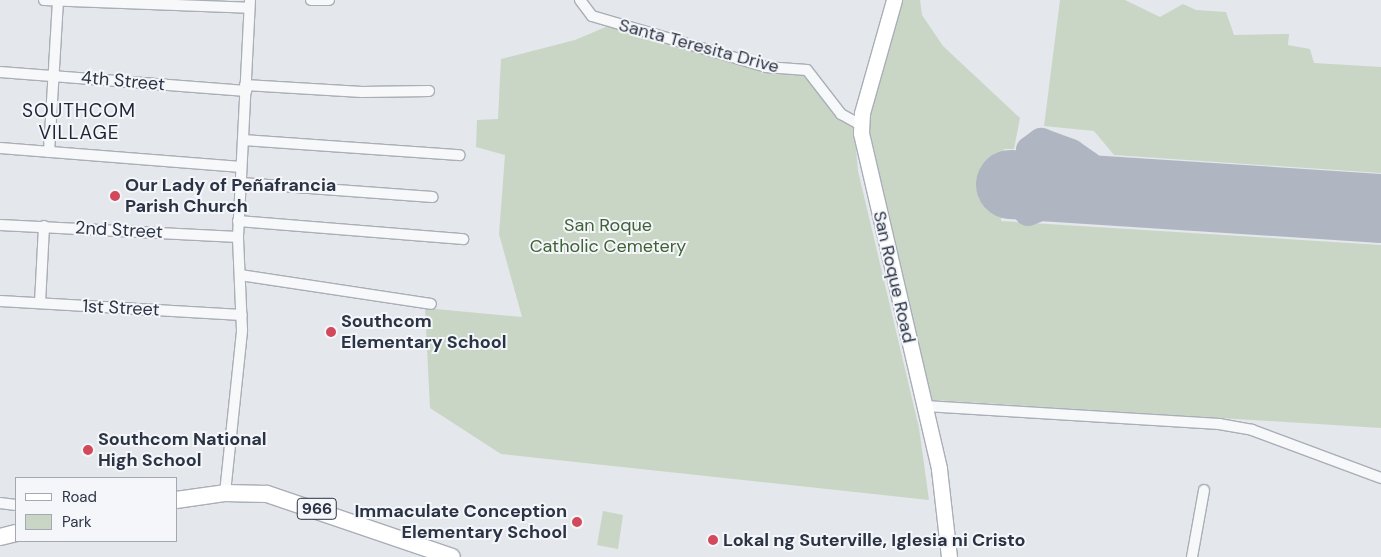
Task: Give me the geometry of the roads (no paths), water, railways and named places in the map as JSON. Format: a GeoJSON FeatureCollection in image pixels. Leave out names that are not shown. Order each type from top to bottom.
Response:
{"type":"FeatureCollection","features":[{"type":"Feature","properties":{"kind":"main road","name":"San Roque Road"},"geometry":{"type":"LineString","coordinates":[[894,0],[860,125],[862,141],[939,469],[950,557]]}},
{"type":"Feature","properties":{"kind":"main road","name":"966"},"geometry":{"type":"LineString","coordinates":[[178,500],[225,493],[286,498],[452,557]]}},
{"type":"Feature","properties":{"kind":"main road"},"geometry":{"type":"LineString","coordinates":[[0,537],[15,533]]}},
{"type":"Feature","properties":{"kind":"street"},"geometry":{"type":"LineString","coordinates":[[44,0],[249,4],[238,221],[242,315],[225,493]]}},
{"type":"Feature","properties":{"kind":"street"},"geometry":{"type":"LineString","coordinates":[[49,152],[58,0]]}},
{"type":"Feature","properties":{"kind":"street"},"geometry":{"type":"LineString","coordinates":[[311,0],[329,0]]}},
{"type":"Feature","properties":{"kind":"street","name":"Santa Teresita Drive"},"geometry":{"type":"LineString","coordinates":[[580,1],[592,16],[766,67],[807,70],[841,114],[860,125]]}},
{"type":"Feature","properties":{"kind":"street","name":"4th Street"},"geometry":{"type":"LineString","coordinates":[[0,72],[246,88],[362,92],[430,91]]}},
{"type":"Feature","properties":{"kind":"street"},"geometry":{"type":"LineString","coordinates":[[243,140],[459,155]]}},
{"type":"Feature","properties":{"kind":"street"},"geometry":{"type":"LineString","coordinates":[[0,148],[241,167]]}},
{"type":"Feature","properties":{"kind":"street"},"geometry":{"type":"LineString","coordinates":[[241,183],[432,197]]}},
{"type":"Feature","properties":{"kind":"street"},"geometry":{"type":"LineString","coordinates":[[238,221],[463,238]]}},
{"type":"Feature","properties":{"kind":"street","name":"2nd Street"},"geometry":{"type":"LineString","coordinates":[[0,225],[238,237]]}},
{"type":"Feature","properties":{"kind":"street"},"geometry":{"type":"LineString","coordinates":[[40,303],[44,226]]}},
{"type":"Feature","properties":{"kind":"street"},"geometry":{"type":"LineString","coordinates":[[240,275],[431,304]]}},
{"type":"Feature","properties":{"kind":"street","name":"1st Street"},"geometry":{"type":"LineString","coordinates":[[0,301],[242,315]]}},
{"type":"Feature","properties":{"kind":"street"},"geometry":{"type":"LineString","coordinates":[[925,406],[1219,424],[1252,430],[1381,478]]}},
{"type":"Feature","properties":{"kind":"street"},"geometry":{"type":"LineString","coordinates":[[1192,557],[1204,490]]}},
{"type":"Feature","properties":{"kind":"street"},"geometry":{"type":"LineString","coordinates":[[0,503],[15,505]]}},
{"type":"Feature","properties":{"kind":"place","name":"Our Lady of Peñafrancia Parish Church"},"geometry":{"type":"Point","coordinates":[115,196]}},
{"type":"Feature","properties":{"kind":"place","name":"Southcom Elementary School"},"geometry":{"type":"Point","coordinates":[331,332]}},
{"type":"Feature","properties":{"kind":"place","name":"Southcom National High School"},"geometry":{"type":"Point","coordinates":[88,450]}},
{"type":"Feature","properties":{"kind":"place","name":"Immaculate Conception Elementary School"},"geometry":{"type":"Point","coordinates":[577,522]}},
{"type":"Feature","properties":{"kind":"place","name":"Lokal ng Suterville, Iglesia ni Cristo"},"geometry":{"type":"Point","coordinates":[713,540]}},
{"type":"Feature","properties":{"kind":"district","name":"SOUTHCOM VILLAGE"},"geometry":{"type":"Point","coordinates":[79,122]}},
{"type":"Feature","properties":{"kind":"park label","name":"San Roque Catholic Cemetery"},"geometry":{"type":"Point","coordinates":[608,236]}}]}
